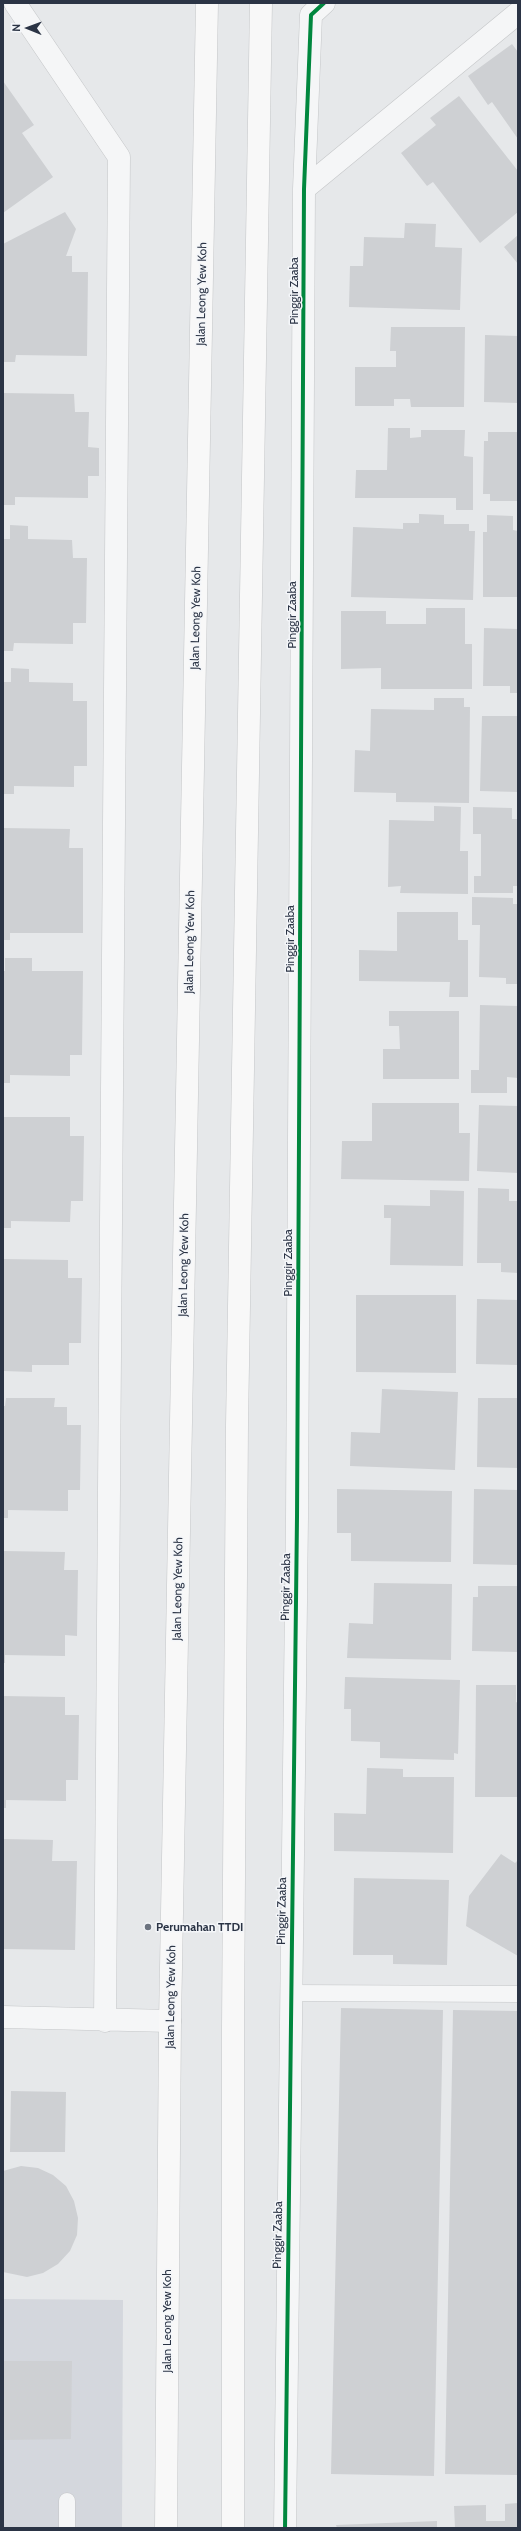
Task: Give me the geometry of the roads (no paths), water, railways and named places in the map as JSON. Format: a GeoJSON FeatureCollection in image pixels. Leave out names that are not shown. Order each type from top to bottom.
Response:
{"type":"FeatureCollection","features":[{"type":"Feature","properties":{"kind":"street"},"geometry":{"type":"LineString","coordinates":[[15,3],[119,157],[105,2021]]}},
{"type":"Feature","properties":{"kind":"street","name":"Jalan Leong Yew Koh"},"geometry":{"type":"LineString","coordinates":[[166,2528],[170,2021],[207,3]]}},
{"type":"Feature","properties":{"kind":"street"},"geometry":{"type":"LineString","coordinates":[[233,2528],[233,2020],[237,1432],[261,3]]}},
{"type":"Feature","properties":{"kind":"street","name":"Pinggir Zaaba"},"geometry":{"type":"LineString","coordinates":[[285,2528],[297,1518],[304,189],[311,15],[324,3]]}},
{"type":"Feature","properties":{"kind":"street"},"geometry":{"type":"LineString","coordinates":[[304,189],[518,13]]}},
{"type":"Feature","properties":{"kind":"street"},"geometry":{"type":"LineString","coordinates":[[3,2018],[170,2021]]}},
{"type":"Feature","properties":{"kind":"lane"},"geometry":{"type":"LineString","coordinates":[[291,1993],[518,1994]]}},
{"type":"Feature","properties":{"kind":"lane"},"geometry":{"type":"LineString","coordinates":[[67,2501],[67,2528]]}},
{"type":"Feature","properties":{"kind":"place","name":"Perumahan TTDI"},"geometry":{"type":"Point","coordinates":[148,1927]}}]}
